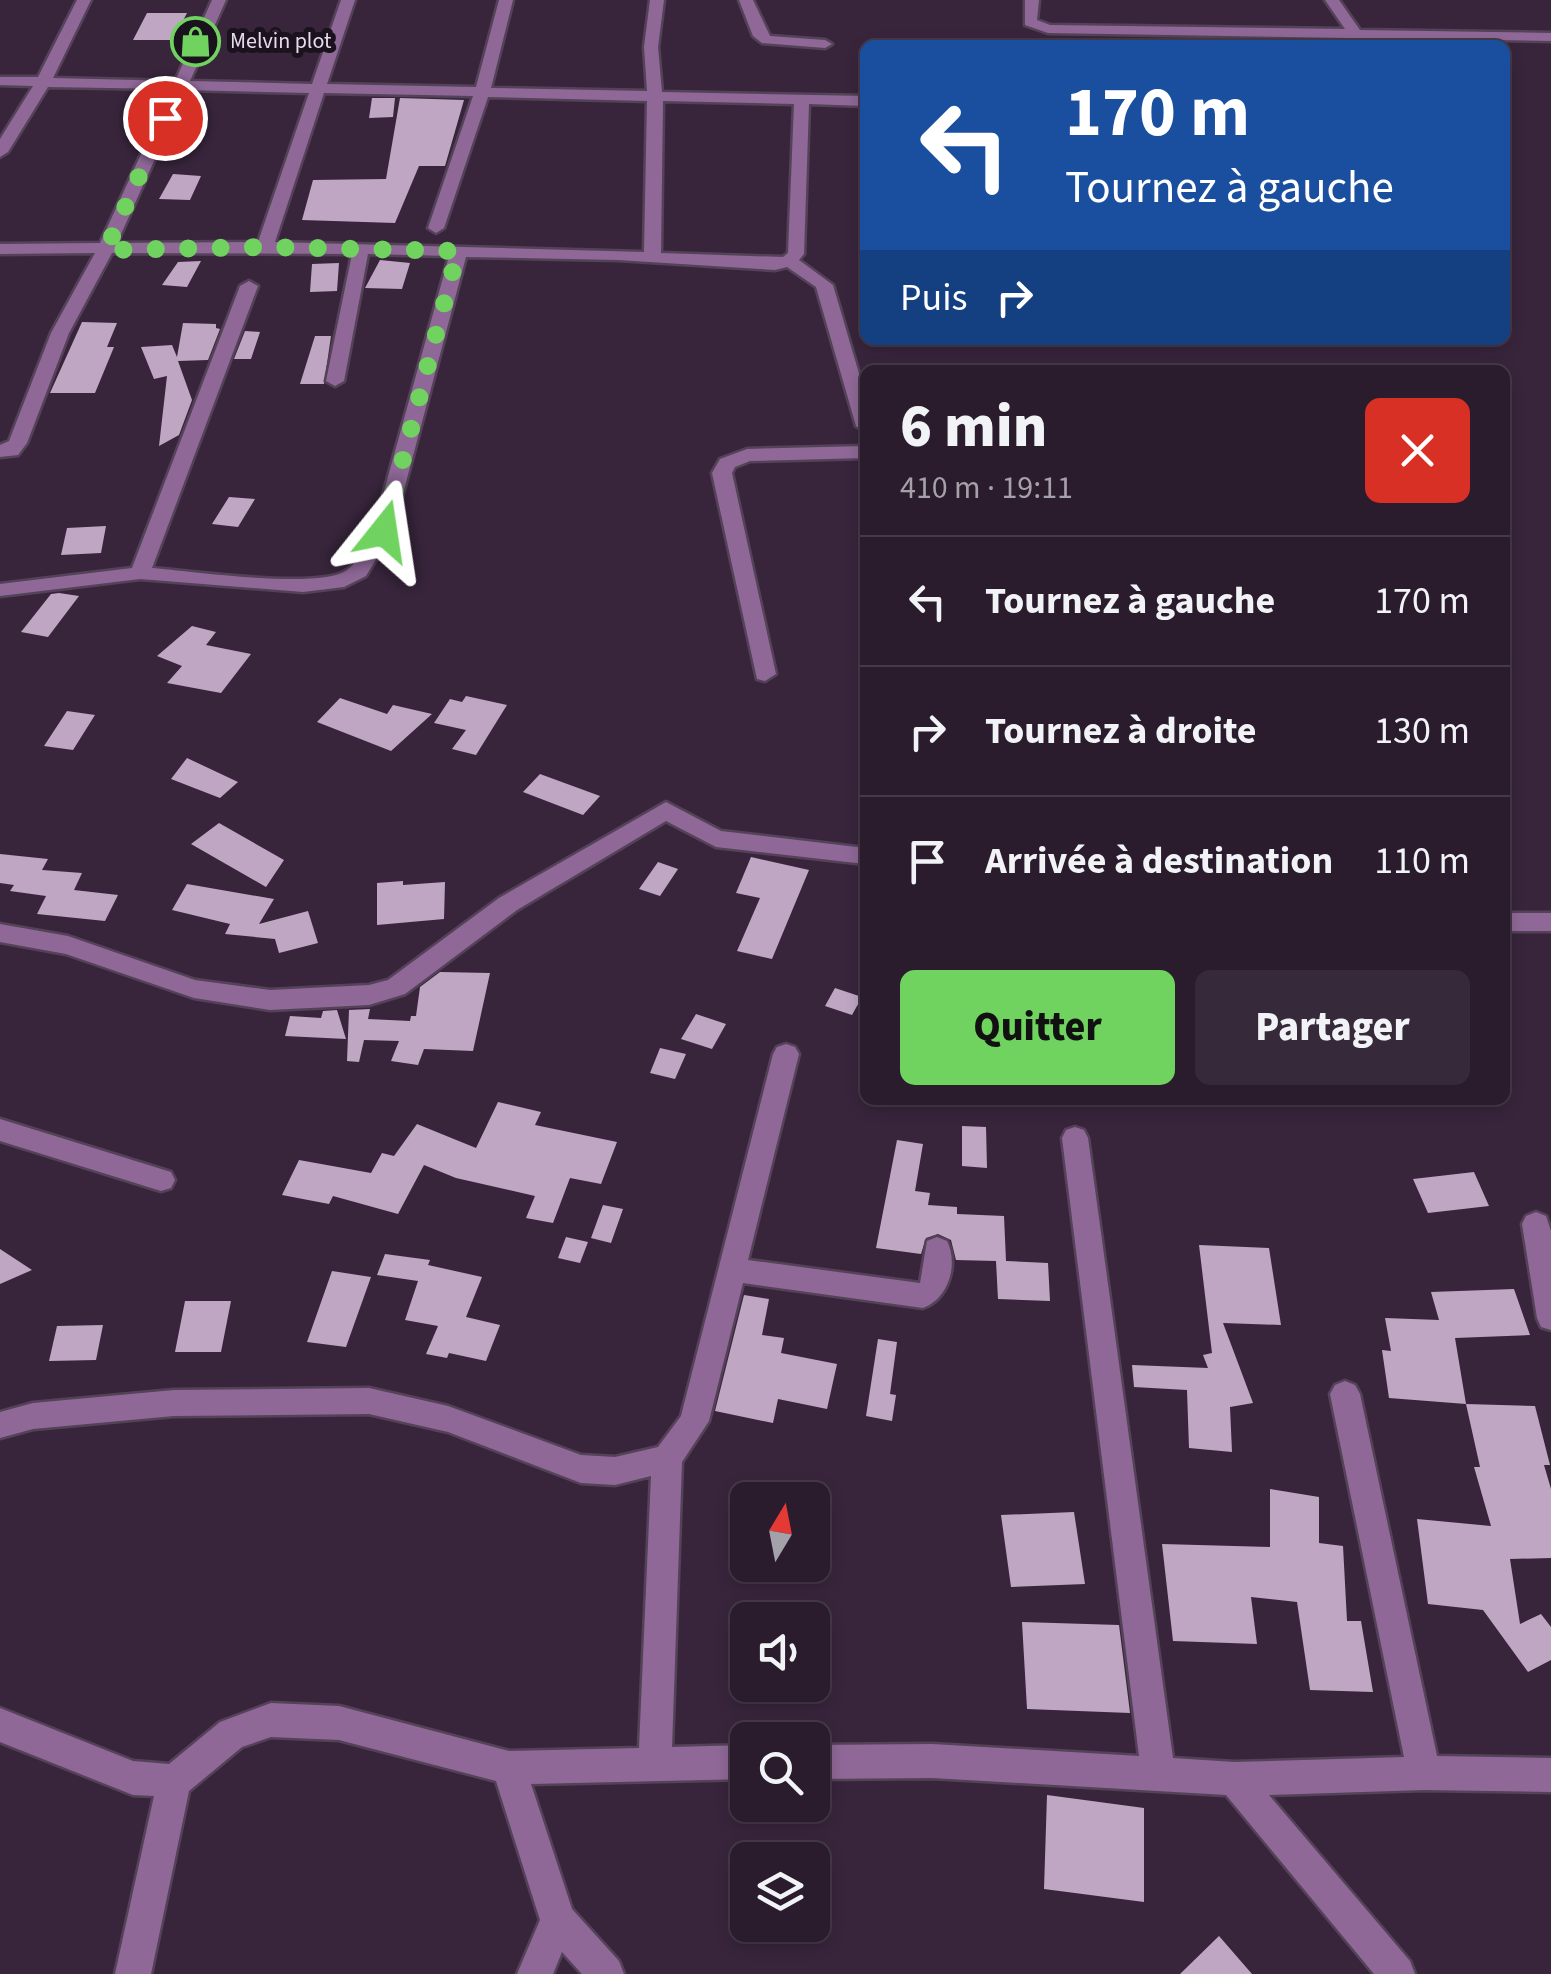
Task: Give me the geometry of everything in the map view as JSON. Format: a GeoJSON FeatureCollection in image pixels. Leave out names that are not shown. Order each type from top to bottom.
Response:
{"type":"FeatureCollection","features":[{"type":"Feature","properties":{"kind":"street"},"geometry":{"type":"LineString","coordinates":[[0,152],[44,82],[84,0]]}},
{"type":"Feature","properties":{"kind":"street"},"geometry":{"type":"LineString","coordinates":[[0,452],[10,451],[18,444],[60,333],[106,250],[219,0]]}},
{"type":"Feature","properties":{"kind":"street"},"geometry":{"type":"LineString","coordinates":[[265,247],[348,0]]}},
{"type":"Feature","properties":{"kind":"street"},"geometry":{"type":"LineString","coordinates":[[436,228],[482,92],[506,0]]}},
{"type":"Feature","properties":{"kind":"street"},"geometry":{"type":"LineString","coordinates":[[652,258],[652,47],[657,0]]}},
{"type":"Feature","properties":{"kind":"street"},"geometry":{"type":"LineString","coordinates":[[746,0],[760,36],[767,40],[825,44]]}},
{"type":"Feature","properties":{"kind":"street"},"geometry":{"type":"LineString","coordinates":[[1032,0],[1030,22],[1048,37],[1551,37]]}},
{"type":"Feature","properties":{"kind":"street"},"geometry":{"type":"LineString","coordinates":[[1332,0],[1360,40]]}},
{"type":"Feature","properties":{"kind":"street"},"geometry":{"type":"LineString","coordinates":[[0,81],[860,101]]}},
{"type":"Feature","properties":{"kind":"street"},"geometry":{"type":"LineString","coordinates":[[0,249],[265,247],[775,264],[789,261],[796,254],[802,101]]}},
{"type":"Feature","properties":{"kind":"street"},"geometry":{"type":"LineString","coordinates":[[335,380],[361,250]]}},
{"type":"Feature","properties":{"kind":"street"},"geometry":{"type":"LineString","coordinates":[[0,590],[140,573],[304,586],[344,581],[360,572],[384,531],[458,251]]}},
{"type":"Feature","properties":{"kind":"street"},"geometry":{"type":"LineString","coordinates":[[789,261],[824,284],[860,410]]}},
{"type":"Feature","properties":{"kind":"street"},"geometry":{"type":"LineString","coordinates":[[140,573],[249,286]]}},
{"type":"Feature","properties":{"kind":"street"},"geometry":{"type":"LineString","coordinates":[[766,674],[722,473],[727,463],[747,455],[860,452]]}},
{"type":"Feature","properties":{"kind":"street"},"geometry":{"type":"LineString","coordinates":[[0,934],[68,945],[194,989],[270,1000],[369,995],[396,987],[508,904],[608,848],[666,810],[716,838],[860,855]]}},
{"type":"Feature","properties":{"kind":"street"},"geometry":{"type":"LineString","coordinates":[[1510,922],[1551,922]]}},
{"type":"Feature","properties":{"kind":"street"},"geometry":{"type":"LineString","coordinates":[[656,1763],[667,1458],[694,1420],[786,1054]]}},
{"type":"Feature","properties":{"kind":"street"},"geometry":{"type":"LineString","coordinates":[[0,1130],[161,1180]]}},
{"type":"Feature","properties":{"kind":"street"},"geometry":{"type":"LineString","coordinates":[[1076,1138],[1158,1774]]}},
{"type":"Feature","properties":{"kind":"street"},"geometry":{"type":"LineString","coordinates":[[1536,1224],[1551,1318]]}},
{"type":"Feature","properties":{"kind":"street"},"geometry":{"type":"LineString","coordinates":[[732,1270],[923,1296],[932,1290],[937,1250]]}},
{"type":"Feature","properties":{"kind":"street"},"geometry":{"type":"LineString","coordinates":[[1344,1394],[1424,1773]]}},
{"type":"Feature","properties":{"kind":"street"},"geometry":{"type":"LineString","coordinates":[[0,1424],[33,1416],[174,1403],[369,1401],[448,1419],[581,1469],[615,1471],[667,1458]]}},
{"type":"Feature","properties":{"kind":"street"},"geometry":{"type":"LineString","coordinates":[[133,1974],[174,1781],[232,1734],[272,1720],[339,1723],[508,1768],[730,1762]]}},
{"type":"Feature","properties":{"kind":"street"},"geometry":{"type":"LineString","coordinates":[[0,1725],[133,1778],[174,1781]]}},
{"type":"Feature","properties":{"kind":"street"},"geometry":{"type":"LineString","coordinates":[[830,1762],[932,1761],[1234,1780],[1424,1773],[1551,1775]]}},
{"type":"Feature","properties":{"kind":"street"},"geometry":{"type":"LineString","coordinates":[[508,1768],[558,1920],[606,1974]]}},
{"type":"Feature","properties":{"kind":"street"},"geometry":{"type":"LineString","coordinates":[[1234,1780],[1396,1974]]}},
{"type":"Feature","properties":{"kind":"street"},"geometry":{"type":"LineString","coordinates":[[535,1974],[558,1920]]}},
{"type":"Feature","properties":{"kind":"building"},"geometry":{"type":"Polygon","coordinates":[[[147,13],[187,13],[173,40],[133,40],[147,13]]]}},
{"type":"Feature","properties":{"kind":"building"},"geometry":{"type":"Polygon","coordinates":[[[372,98],[395,98],[393,117],[369,118],[372,98]]]}},
{"type":"Feature","properties":{"kind":"building"},"geometry":{"type":"Polygon","coordinates":[[[400,98],[464,100],[445,166],[419,166],[395,223],[302,220],[313,180],[386,179],[400,98]]]}},
{"type":"Feature","properties":{"kind":"building"},"geometry":{"type":"Polygon","coordinates":[[[173,174],[201,176],[190,200],[159,199],[173,174]]]}},
{"type":"Feature","properties":{"kind":"building"},"geometry":{"type":"Polygon","coordinates":[[[380,260],[410,263],[402,289],[365,288],[380,260]]]}},
{"type":"Feature","properties":{"kind":"building"},"geometry":{"type":"Polygon","coordinates":[[[201,261],[187,287],[162,285],[178,262],[201,261]]]}},
{"type":"Feature","properties":{"kind":"building"},"geometry":{"type":"Polygon","coordinates":[[[339,263],[337,291],[310,292],[312,264],[339,263]]]}},
{"type":"Feature","properties":{"kind":"building"},"geometry":{"type":"Polygon","coordinates":[[[82,322],[117,323],[107,347],[114,347],[95,393],[50,393],[82,322]]]}},
{"type":"Feature","properties":{"kind":"building"},"geometry":{"type":"Polygon","coordinates":[[[183,323],[216,324],[220,329],[208,360],[178,361],[192,400],[179,435],[159,446],[167,376],[154,379],[141,347],[172,345],[177,357],[183,323]]]}},
{"type":"Feature","properties":{"kind":"building"},"geometry":{"type":"Polygon","coordinates":[[[245,331],[260,332],[251,359],[234,359],[245,331]]]}},
{"type":"Feature","properties":{"kind":"building"},"geometry":{"type":"Polygon","coordinates":[[[315,336],[331,336],[324,384],[300,384],[315,336]]]}},
{"type":"Feature","properties":{"kind":"building"},"geometry":{"type":"Polygon","coordinates":[[[229,497],[255,499],[238,527],[212,524],[229,497]]]}},
{"type":"Feature","properties":{"kind":"building"},"geometry":{"type":"Polygon","coordinates":[[[106,526],[101,553],[61,555],[67,528],[106,526]]]}},
{"type":"Feature","properties":{"kind":"building"},"geometry":{"type":"Polygon","coordinates":[[[51,594],[79,596],[48,637],[21,632],[51,594]]]}},
{"type":"Feature","properties":{"kind":"building"},"geometry":{"type":"Polygon","coordinates":[[[192,626],[216,632],[206,645],[251,654],[221,693],[167,683],[182,666],[157,656],[192,626]]]}},
{"type":"Feature","properties":{"kind":"building"},"geometry":{"type":"Polygon","coordinates":[[[466,696],[507,705],[476,755],[452,749],[466,730],[434,723],[450,699],[462,702],[466,696]]]}},
{"type":"Feature","properties":{"kind":"building"},"geometry":{"type":"Polygon","coordinates":[[[340,698],[387,714],[393,705],[432,714],[391,751],[317,722],[340,698]]]}},
{"type":"Feature","properties":{"kind":"building"},"geometry":{"type":"Polygon","coordinates":[[[67,711],[95,715],[73,750],[44,746],[67,711]]]}},
{"type":"Feature","properties":{"kind":"building"},"geometry":{"type":"Polygon","coordinates":[[[187,758],[238,782],[220,798],[171,779],[187,758]]]}},
{"type":"Feature","properties":{"kind":"building"},"geometry":{"type":"Polygon","coordinates":[[[540,774],[600,796],[583,815],[523,792],[540,774]]]}},
{"type":"Feature","properties":{"kind":"building"},"geometry":{"type":"Polygon","coordinates":[[[219,823],[284,860],[266,887],[191,844],[219,823]]]}},
{"type":"Feature","properties":{"kind":"building"},"geometry":{"type":"Polygon","coordinates":[[[0,854],[48,859],[42,870],[82,873],[74,890],[118,895],[105,921],[37,914],[46,896],[10,891],[14,885],[0,883],[0,854]]]}},
{"type":"Feature","properties":{"kind":"building"},"geometry":{"type":"Polygon","coordinates":[[[751,857],[809,870],[772,959],[737,951],[760,898],[736,893],[751,857]]]}},
{"type":"Feature","properties":{"kind":"building"},"geometry":{"type":"Polygon","coordinates":[[[658,862],[678,869],[660,896],[639,889],[658,862]]]}},
{"type":"Feature","properties":{"kind":"building"},"geometry":{"type":"Polygon","coordinates":[[[403,881],[403,885],[445,882],[444,919],[377,925],[377,883],[403,881]]]}},
{"type":"Feature","properties":{"kind":"building"},"geometry":{"type":"Polygon","coordinates":[[[187,884],[274,899],[259,924],[308,911],[318,943],[279,953],[275,939],[225,934],[230,924],[172,910],[187,884]]]}},
{"type":"Feature","properties":{"kind":"building"},"geometry":{"type":"Polygon","coordinates":[[[440,972],[490,973],[473,1051],[424,1049],[418,1065],[391,1061],[399,1041],[364,1040],[359,1062],[347,1061],[349,1010],[370,1009],[368,1019],[410,1021],[411,1016],[416,1016],[420,987],[440,972]]]}},
{"type":"Feature","properties":{"kind":"building"},"geometry":{"type":"Polygon","coordinates":[[[835,988],[860,996],[852,1015],[825,1006],[835,988]]]}},
{"type":"Feature","properties":{"kind":"building"},"geometry":{"type":"Polygon","coordinates":[[[337,1010],[346,1039],[285,1036],[290,1016],[321,1018],[323,1011],[337,1010]]]}},
{"type":"Feature","properties":{"kind":"building"},"geometry":{"type":"Polygon","coordinates":[[[696,1014],[726,1024],[712,1049],[681,1039],[696,1014]]]}},
{"type":"Feature","properties":{"kind":"building"},"geometry":{"type":"Polygon","coordinates":[[[660,1048],[686,1054],[675,1079],[650,1073],[660,1048]]]}},
{"type":"Feature","properties":{"kind":"building"},"geometry":{"type":"Polygon","coordinates":[[[498,1102],[541,1112],[535,1125],[617,1142],[601,1184],[570,1178],[553,1223],[526,1218],[535,1196],[456,1178],[424,1165],[398,1214],[333,1196],[329,1204],[282,1195],[299,1160],[371,1173],[382,1153],[394,1156],[417,1124],[476,1148],[498,1102]]]}},
{"type":"Feature","properties":{"kind":"building"},"geometry":{"type":"Polygon","coordinates":[[[962,1126],[986,1127],[987,1168],[962,1166],[962,1126]]]}},
{"type":"Feature","properties":{"kind":"building"},"geometry":{"type":"Polygon","coordinates":[[[897,1140],[923,1144],[915,1191],[930,1193],[928,1205],[957,1207],[957,1214],[1004,1216],[1006,1261],[1048,1263],[1050,1301],[998,1299],[996,1261],[956,1260],[951,1240],[938,1234],[926,1238],[921,1254],[876,1248],[897,1140]]]}},
{"type":"Feature","properties":{"kind":"building"},"geometry":{"type":"Polygon","coordinates":[[[1474,1172],[1489,1206],[1428,1213],[1413,1179],[1474,1172]]]}},
{"type":"Feature","properties":{"kind":"building"},"geometry":{"type":"Polygon","coordinates":[[[603,1205],[623,1209],[611,1243],[591,1238],[603,1205]]]}},
{"type":"Feature","properties":{"kind":"building"},"geometry":{"type":"Polygon","coordinates":[[[566,1237],[588,1242],[580,1263],[558,1258],[566,1237]]]}},
{"type":"Feature","properties":{"kind":"building"},"geometry":{"type":"Polygon","coordinates":[[[1199,1245],[1269,1248],[1281,1325],[1223,1323],[1253,1403],[1230,1407],[1232,1452],[1189,1448],[1187,1390],[1134,1387],[1132,1365],[1208,1368],[1203,1355],[1212,1353],[1199,1245]]]}},
{"type":"Feature","properties":{"kind":"building"},"geometry":{"type":"Polygon","coordinates":[[[0,1249],[32,1270],[0,1284],[0,1249]]]}},
{"type":"Feature","properties":{"kind":"building"},"geometry":{"type":"Polygon","coordinates":[[[385,1254],[430,1260],[428,1265],[482,1277],[466,1317],[500,1325],[486,1361],[449,1353],[447,1358],[426,1354],[438,1326],[405,1320],[418,1281],[377,1275],[385,1254]]]}},
{"type":"Feature","properties":{"kind":"building"},"geometry":{"type":"Polygon","coordinates":[[[332,1271],[371,1277],[346,1347],[307,1342],[332,1271]]]}},
{"type":"Feature","properties":{"kind":"building"},"geometry":{"type":"Polygon","coordinates":[[[1514,1289],[1530,1335],[1455,1338],[1466,1404],[1389,1398],[1382,1350],[1391,1351],[1385,1318],[1439,1320],[1431,1292],[1514,1289]]]}},
{"type":"Feature","properties":{"kind":"building"},"geometry":{"type":"Polygon","coordinates":[[[744,1295],[769,1299],[762,1335],[784,1338],[781,1353],[837,1364],[827,1409],[778,1399],[773,1423],[715,1411],[744,1295]]]}},
{"type":"Feature","properties":{"kind":"building"},"geometry":{"type":"Polygon","coordinates":[[[185,1301],[231,1301],[221,1352],[175,1352],[185,1301]]]}},
{"type":"Feature","properties":{"kind":"building"},"geometry":{"type":"Polygon","coordinates":[[[103,1325],[96,1360],[49,1361],[57,1326],[103,1325]]]}},
{"type":"Feature","properties":{"kind":"building"},"geometry":{"type":"Polygon","coordinates":[[[878,1339],[897,1342],[890,1394],[896,1395],[892,1421],[866,1416],[878,1339]]]}},
{"type":"Feature","properties":{"kind":"building"},"geometry":{"type":"Polygon","coordinates":[[[1466,1404],[1535,1406],[1550,1465],[1544,1465],[1551,1489],[1551,1558],[1510,1559],[1520,1624],[1541,1614],[1551,1627],[1551,1660],[1528,1672],[1483,1610],[1428,1604],[1417,1519],[1491,1526],[1474,1467],[1480,1467],[1466,1404]]]}},
{"type":"Feature","properties":{"kind":"building"},"geometry":{"type":"Polygon","coordinates":[[[1270,1489],[1319,1497],[1319,1543],[1343,1546],[1347,1621],[1361,1621],[1373,1692],[1310,1690],[1297,1602],[1251,1597],[1257,1644],[1173,1641],[1162,1544],[1270,1547],[1270,1489]]]}},
{"type":"Feature","properties":{"kind":"building"},"geometry":{"type":"Polygon","coordinates":[[[1074,1512],[1085,1584],[1011,1587],[1001,1515],[1074,1512]]]}},
{"type":"Feature","properties":{"kind":"building"},"geometry":{"type":"Polygon","coordinates":[[[1022,1622],[1119,1625],[1130,1713],[1027,1709],[1022,1622]]]}},
{"type":"Feature","properties":{"kind":"building"},"geometry":{"type":"Polygon","coordinates":[[[1047,1795],[1144,1808],[1144,1902],[1044,1889],[1047,1795]]]}},
{"type":"Feature","properties":{"kind":"building"},"geometry":{"type":"Polygon","coordinates":[[[1219,1936],[1252,1974],[1180,1974],[1219,1936]]]}},
{"type":"Feature","properties":{"kind":"place","name":"Melvin plot"},"geometry":{"type":"Point","coordinates":[195,41]}},
{"type":"Feature","properties":{"kind":"route"},"geometry":{"type":"LineString","coordinates":[[165,118],[106,250],[265,247],[458,251],[384,531]]}}]}
